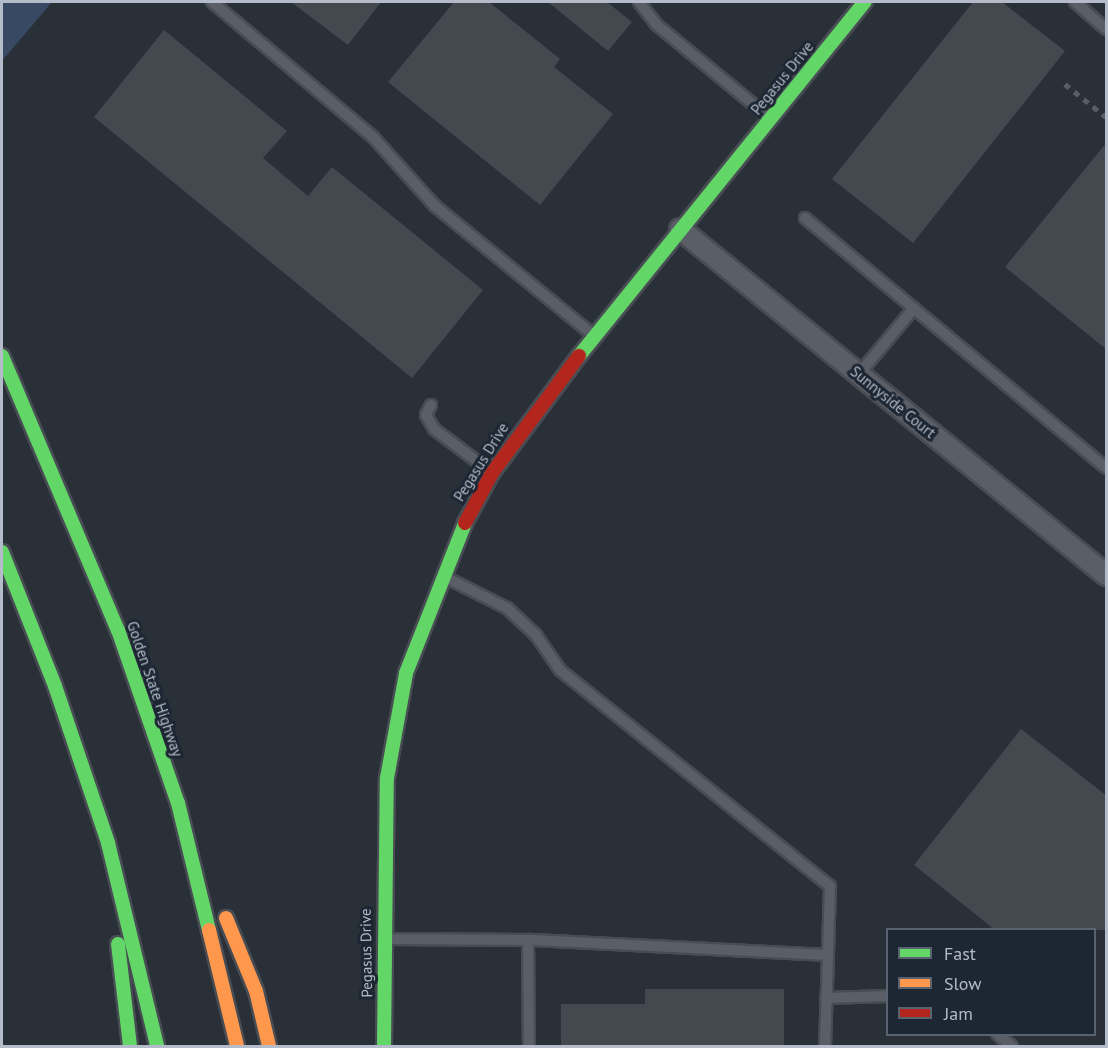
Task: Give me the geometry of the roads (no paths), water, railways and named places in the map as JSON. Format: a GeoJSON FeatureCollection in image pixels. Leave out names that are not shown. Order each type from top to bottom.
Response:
{"type":"FeatureCollection","features":[{"type":"Feature","properties":{"kind":"main road","name":"Pegasus Drive"},"geometry":{"type":"LineString","coordinates":[[384,1047],[383,833],[395,724],[406,673],[440,575],[492,472],[593,335],[865,2]]}},
{"type":"Feature","properties":{"kind":"main road","name":"Golden State Highway"},"geometry":{"type":"LineString","coordinates":[[2,356],[118,630],[178,803],[237,1047]]}},
{"type":"Feature","properties":{"kind":"main road"},"geometry":{"type":"LineString","coordinates":[[2,552],[55,686],[108,843],[157,1047]]}},
{"type":"Feature","properties":{"kind":"main road"},"geometry":{"type":"LineString","coordinates":[[178,803],[256,991],[269,1047]]}},
{"type":"Feature","properties":{"kind":"main road"},"geometry":{"type":"LineString","coordinates":[[108,843],[130,1047]]}},
{"type":"Feature","properties":{"kind":"street","name":"Sunnyside Court"},"geometry":{"type":"LineString","coordinates":[[680,229],[1105,571]]}},
{"type":"Feature","properties":{"kind":"lane"},"geometry":{"type":"LineString","coordinates":[[212,2],[373,137],[435,206],[593,335]]}},
{"type":"Feature","properties":{"kind":"lane"},"geometry":{"type":"LineString","coordinates":[[639,2],[657,25],[770,118]]}},
{"type":"Feature","properties":{"kind":"lane"},"geometry":{"type":"LineString","coordinates":[[1075,2],[1107,29]]}},
{"type":"Feature","properties":{"kind":"lane"},"geometry":{"type":"LineString","coordinates":[[805,218],[1107,468]]}},
{"type":"Feature","properties":{"kind":"lane"},"geometry":{"type":"LineString","coordinates":[[859,374],[914,308]]}},
{"type":"Feature","properties":{"kind":"lane"},"geometry":{"type":"LineString","coordinates":[[431,405],[426,415],[434,429],[492,472]]}},
{"type":"Feature","properties":{"kind":"lane"},"geometry":{"type":"LineString","coordinates":[[440,575],[507,608],[536,635],[560,670],[830,886],[825,1047]]}},
{"type":"Feature","properties":{"kind":"lane"},"geometry":{"type":"LineString","coordinates":[[382,939],[528,940],[828,955]]}},
{"type":"Feature","properties":{"kind":"lane"},"geometry":{"type":"LineString","coordinates":[[528,940],[529,1047]]}},
{"type":"Feature","properties":{"kind":"lane"},"geometry":{"type":"LineString","coordinates":[[826,998],[886,996]]}},
{"type":"Feature","properties":{"kind":"lane"},"geometry":{"type":"LineString","coordinates":[[998,1036],[1012,1047]]}},
{"type":"Feature","properties":{"kind":"water"},"geometry":{"type":"Polygon","coordinates":[[[2,2],[52,2],[2,61],[2,2]]]}},
{"type":"Feature","properties":{"kind":"railway"},"geometry":{"type":"LineString","coordinates":[[1065,84],[1106,117]]}}]}
